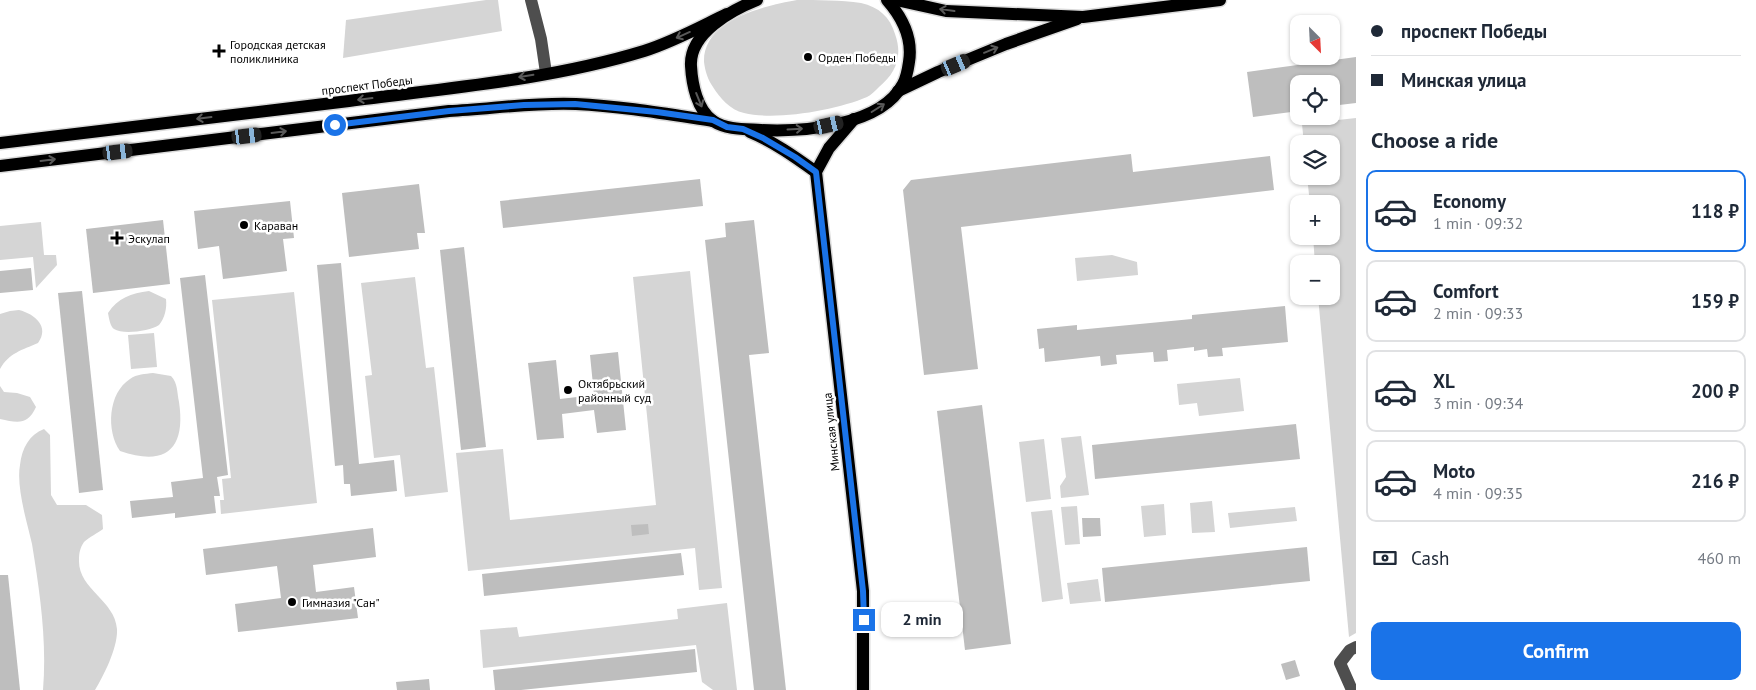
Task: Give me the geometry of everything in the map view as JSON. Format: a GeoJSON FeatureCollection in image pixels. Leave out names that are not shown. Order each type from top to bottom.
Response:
{"type":"FeatureCollection","features":[{"type":"Feature","properties":{"kind":"main road","name":"проспект Победы"},"geometry":{"type":"LineString","coordinates":[[0,143],[437,90],[546,74],[604,62],[646,50],[683,35],[757,0]]}},
{"type":"Feature","properties":{"kind":"main road"},"geometry":{"type":"LineString","coordinates":[[887,0],[897,11],[909,38],[910,49],[907,73],[898,91]]}},
{"type":"Feature","properties":{"kind":"main road"},"geometry":{"type":"LineString","coordinates":[[896,0],[946,11],[1083,17],[1220,0]]}},
{"type":"Feature","properties":{"kind":"main road"},"geometry":{"type":"LineString","coordinates":[[713,120],[703,110],[696,95],[691,63],[694,50],[702,36],[727,14]]}},
{"type":"Feature","properties":{"kind":"main road"},"geometry":{"type":"LineString","coordinates":[[0,166],[441,112],[524,105],[575,104],[713,120],[727,127],[743,129],[801,129],[854,120],[876,109],[898,91],[938,72],[1006,44],[1083,17]]}},
{"type":"Feature","properties":{"kind":"main road"},"geometry":{"type":"LineString","coordinates":[[743,129],[763,138],[816,172],[829,148],[854,120]]}},
{"type":"Feature","properties":{"kind":"main road","name":"Минская улица"},"geometry":{"type":"LineString","coordinates":[[816,172],[863,591],[863,690]]}},
{"type":"Feature","properties":{"kind":"street"},"geometry":{"type":"LineString","coordinates":[[531,0],[541,39],[546,74]]}},
{"type":"Feature","properties":{"kind":"street"},"geometry":{"type":"LineString","coordinates":[[727,14],[743,0]]}},
{"type":"Feature","properties":{"kind":"street"},"geometry":{"type":"LineString","coordinates":[[1352,690],[1340,663],[1350,650],[1356,647]]}},
{"type":"Feature","properties":{"kind":"shaded area"},"geometry":{"type":"Polygon","coordinates":[[[486,0],[498,0],[502,31],[343,58],[346,20],[486,0]]]}},
{"type":"Feature","properties":{"kind":"shaded area"},"geometry":{"type":"Polygon","coordinates":[[[797,0],[853,2],[878,10],[887,18],[893,28],[897,42],[898,57],[894,70],[885,82],[867,97],[840,106],[806,113],[772,116],[744,113],[734,109],[722,99],[708,78],[704,62],[706,47],[713,35],[724,25],[738,17],[768,6],[797,0]]]}},
{"type":"Feature","properties":{"kind":"shaded area"},"geometry":{"type":"Polygon","coordinates":[[[1356,118],[1356,633],[1349,637],[1319,305],[1340,305],[1340,255],[1314,255],[1314,245],[1340,245],[1340,195],[1309,195],[1308,185],[1340,185],[1340,135],[1303,135],[1302,125],[1340,125],[1340,120],[1356,118]]]}},
{"type":"Feature","properties":{"kind":"shaded area"},"geometry":{"type":"Polygon","coordinates":[[[41,222],[44,255],[56,255],[57,265],[36,288],[33,257],[0,260],[0,226],[41,222]]]}},
{"type":"Feature","properties":{"kind":"shaded area"},"geometry":{"type":"Polygon","coordinates":[[[1112,255],[1137,262],[1138,275],[1077,281],[1075,258],[1112,255]]]}},
{"type":"Feature","properties":{"kind":"shaded area"},"geometry":{"type":"Polygon","coordinates":[[[690,271],[722,588],[699,590],[695,548],[468,571],[456,453],[503,449],[510,520],[656,505],[633,277],[690,271]]]}},
{"type":"Feature","properties":{"kind":"shaded area"},"geometry":{"type":"Polygon","coordinates":[[[415,277],[426,368],[434,367],[448,492],[405,497],[400,455],[374,458],[365,376],[372,375],[361,283],[415,277]]]}},
{"type":"Feature","properties":{"kind":"shaded area"},"geometry":{"type":"Polygon","coordinates":[[[149,291],[166,299],[165,313],[159,325],[137,332],[124,332],[114,329],[108,313],[112,308],[126,297],[149,291]]]}},
{"type":"Feature","properties":{"kind":"shaded area"},"geometry":{"type":"Polygon","coordinates":[[[294,292],[317,503],[221,514],[220,500],[224,500],[222,479],[231,478],[212,300],[294,292]]]}},
{"type":"Feature","properties":{"kind":"shaded area"},"geometry":{"type":"Polygon","coordinates":[[[19,310],[39,322],[42,332],[41,337],[38,343],[21,350],[7,359],[0,369],[0,314],[19,310]]]}},
{"type":"Feature","properties":{"kind":"shaded area"},"geometry":{"type":"Polygon","coordinates":[[[154,333],[157,367],[131,369],[128,335],[154,333]]]}},
{"type":"Feature","properties":{"kind":"shaded area"},"geometry":{"type":"Polygon","coordinates":[[[153,373],[171,376],[176,385],[180,418],[176,442],[161,455],[150,457],[120,451],[111,423],[113,403],[117,393],[133,377],[153,373]]]}},
{"type":"Feature","properties":{"kind":"shaded area"},"geometry":{"type":"Polygon","coordinates":[[[1240,378],[1244,411],[1199,416],[1197,403],[1179,405],[1177,384],[1240,378]]]}},
{"type":"Feature","properties":{"kind":"shaded area"},"geometry":{"type":"Polygon","coordinates":[[[0,386],[4,392],[30,397],[36,407],[30,417],[17,422],[0,419],[0,386]]]}},
{"type":"Feature","properties":{"kind":"shaded area"},"geometry":{"type":"Polygon","coordinates":[[[44,429],[50,435],[51,495],[57,505],[86,505],[102,515],[103,529],[84,542],[79,557],[80,570],[84,579],[110,610],[115,619],[117,629],[113,652],[95,690],[43,690],[44,653],[40,599],[32,544],[19,484],[19,474],[21,459],[27,443],[34,435],[44,429]]]}},
{"type":"Feature","properties":{"kind":"shaded area"},"geometry":{"type":"Polygon","coordinates":[[[1081,436],[1089,495],[1061,498],[1060,486],[1066,477],[1061,438],[1081,436]]]}},
{"type":"Feature","properties":{"kind":"shaded area"},"geometry":{"type":"Polygon","coordinates":[[[1044,439],[1051,499],[1026,502],[1019,442],[1044,439]]]}},
{"type":"Feature","properties":{"kind":"shaded area"},"geometry":{"type":"Polygon","coordinates":[[[1212,501],[1215,532],[1192,533],[1190,503],[1212,501]]]}},
{"type":"Feature","properties":{"kind":"shaded area"},"geometry":{"type":"Polygon","coordinates":[[[1164,504],[1166,535],[1144,537],[1141,506],[1164,504]]]}},
{"type":"Feature","properties":{"kind":"shaded area"},"geometry":{"type":"Polygon","coordinates":[[[1077,506],[1080,544],[1065,545],[1061,507],[1077,506]]]}},
{"type":"Feature","properties":{"kind":"shaded area"},"geometry":{"type":"Polygon","coordinates":[[[1295,507],[1297,521],[1230,528],[1228,513],[1295,507]]]}},
{"type":"Feature","properties":{"kind":"shaded area"},"geometry":{"type":"Polygon","coordinates":[[[1052,510],[1063,599],[1042,602],[1031,512],[1052,510]]]}},
{"type":"Feature","properties":{"kind":"shaded area"},"geometry":{"type":"Polygon","coordinates":[[[1098,579],[1101,601],[1070,604],[1067,583],[1098,579]]]}},
{"type":"Feature","properties":{"kind":"shaded area"},"geometry":{"type":"Polygon","coordinates":[[[727,603],[737,690],[713,690],[702,682],[696,645],[483,668],[480,630],[517,627],[519,637],[678,619],[677,609],[727,603]]]}},
{"type":"Feature","properties":{"kind":"building"},"geometry":{"type":"Polygon","coordinates":[[[1356,57],[1356,103],[1340,105],[1340,75],[1290,75],[1290,112],[1253,117],[1247,72],[1298,65],[1340,65],[1340,59],[1356,57]]]}},
{"type":"Feature","properties":{"kind":"building"},"geometry":{"type":"Polygon","coordinates":[[[1131,154],[1133,172],[1270,156],[1274,190],[961,227],[978,369],[924,375],[903,190],[911,180],[1131,154]]]}},
{"type":"Feature","properties":{"kind":"building"},"geometry":{"type":"Polygon","coordinates":[[[700,179],[703,206],[503,228],[500,201],[700,179]]]}},
{"type":"Feature","properties":{"kind":"building"},"geometry":{"type":"Polygon","coordinates":[[[419,184],[425,233],[417,233],[419,249],[349,257],[342,193],[419,184]]]}},
{"type":"Feature","properties":{"kind":"building"},"geometry":{"type":"Polygon","coordinates":[[[290,201],[294,238],[283,239],[287,271],[223,279],[219,246],[198,249],[194,211],[290,201]]]}},
{"type":"Feature","properties":{"kind":"building"},"geometry":{"type":"Polygon","coordinates":[[[163,220],[170,284],[93,293],[86,229],[163,220]]]}},
{"type":"Feature","properties":{"kind":"building"},"geometry":{"type":"Polygon","coordinates":[[[754,220],[769,353],[749,355],[786,690],[754,690],[705,240],[726,237],[725,223],[754,220]]]}},
{"type":"Feature","properties":{"kind":"building"},"geometry":{"type":"Polygon","coordinates":[[[464,247],[486,447],[461,450],[440,250],[464,247]]]}},
{"type":"Feature","properties":{"kind":"building"},"geometry":{"type":"Polygon","coordinates":[[[341,263],[359,464],[394,460],[397,491],[351,496],[350,484],[344,484],[343,465],[335,466],[317,265],[341,263]]]}},
{"type":"Feature","properties":{"kind":"building"},"geometry":{"type":"Polygon","coordinates":[[[31,268],[33,290],[0,293],[0,271],[31,268]]]}},
{"type":"Feature","properties":{"kind":"building"},"geometry":{"type":"Polygon","coordinates":[[[205,275],[228,475],[217,477],[220,496],[214,496],[216,513],[175,518],[175,513],[132,518],[130,501],[173,497],[171,482],[203,478],[180,278],[205,275]]]}},
{"type":"Feature","properties":{"kind":"building"},"geometry":{"type":"Polygon","coordinates":[[[82,291],[103,490],[79,493],[58,293],[82,291]]]}},
{"type":"Feature","properties":{"kind":"building"},"geometry":{"type":"Polygon","coordinates":[[[1285,306],[1288,342],[1222,348],[1223,356],[1208,357],[1207,349],[1194,351],[1194,347],[1167,350],[1168,361],[1154,362],[1153,352],[1116,355],[1117,364],[1101,366],[1100,356],[1045,362],[1044,348],[1039,349],[1037,329],[1077,325],[1077,330],[1192,319],[1192,315],[1285,306]]]}},
{"type":"Feature","properties":{"kind":"building"},"geometry":{"type":"Polygon","coordinates":[[[618,352],[626,430],[597,433],[594,410],[562,414],[564,438],[537,440],[528,363],[556,360],[560,399],[594,395],[590,355],[618,352]]]}},
{"type":"Feature","properties":{"kind":"building"},"geometry":{"type":"Polygon","coordinates":[[[982,405],[1011,644],[965,650],[937,411],[982,405]]]}},
{"type":"Feature","properties":{"kind":"building"},"geometry":{"type":"Polygon","coordinates":[[[1296,424],[1300,459],[1095,479],[1092,445],[1296,424]]]}},
{"type":"Feature","properties":{"kind":"building"},"geometry":{"type":"Polygon","coordinates":[[[1082,518],[1100,518],[1101,536],[1083,537],[1082,518]]]}},
{"type":"Feature","properties":{"kind":"building"},"geometry":{"type":"Polygon","coordinates":[[[648,524],[649,534],[632,536],[631,525],[648,524]]]}},
{"type":"Feature","properties":{"kind":"building"},"geometry":{"type":"Polygon","coordinates":[[[373,528],[376,557],[313,565],[316,592],[354,587],[358,618],[238,632],[235,604],[281,598],[277,566],[206,575],[203,549],[373,528]]]}},
{"type":"Feature","properties":{"kind":"building"},"geometry":{"type":"Polygon","coordinates":[[[1307,547],[1310,581],[1105,602],[1102,568],[1307,547]]]}},
{"type":"Feature","properties":{"kind":"building"},"geometry":{"type":"Polygon","coordinates":[[[681,553],[684,575],[484,596],[482,574],[681,553]]]}},
{"type":"Feature","properties":{"kind":"building"},"geometry":{"type":"Polygon","coordinates":[[[0,575],[8,575],[20,690],[0,690],[0,575]]]}},
{"type":"Feature","properties":{"kind":"building"},"geometry":{"type":"Polygon","coordinates":[[[695,649],[697,672],[521,690],[495,690],[493,670],[695,649]]]}},
{"type":"Feature","properties":{"kind":"building"},"geometry":{"type":"Polygon","coordinates":[[[1295,660],[1300,676],[1286,680],[1281,664],[1295,660]]]}},
{"type":"Feature","properties":{"kind":"building"},"geometry":{"type":"Polygon","coordinates":[[[429,679],[430,690],[397,690],[396,682],[429,679]]]}},
{"type":"Feature","properties":{"kind":"place","name":"Городская детская поликлиника"},"geometry":{"type":"Point","coordinates":[219,51]}},
{"type":"Feature","properties":{"kind":"place","name":"Орден Победы"},"geometry":{"type":"Point","coordinates":[808,57]}},
{"type":"Feature","properties":{"kind":"place","name":"Караван"},"geometry":{"type":"Point","coordinates":[244,225]}},
{"type":"Feature","properties":{"kind":"place","name":"Эскулап"},"geometry":{"type":"Point","coordinates":[117,238]}},
{"type":"Feature","properties":{"kind":"place","name":"Октябрьский районный суд"},"geometry":{"type":"Point","coordinates":[568,390]}},
{"type":"Feature","properties":{"kind":"place","name":"Гимназия \"Сан\""},"geometry":{"type":"Point","coordinates":[292,602]}},
{"type":"Feature","properties":{"kind":"route"},"geometry":{"type":"LineString","coordinates":[[335,125],[449,111],[524,105],[575,104],[657,112],[713,120],[727,127],[743,129],[763,138],[816,172],[863,591],[864,620]]}}]}
